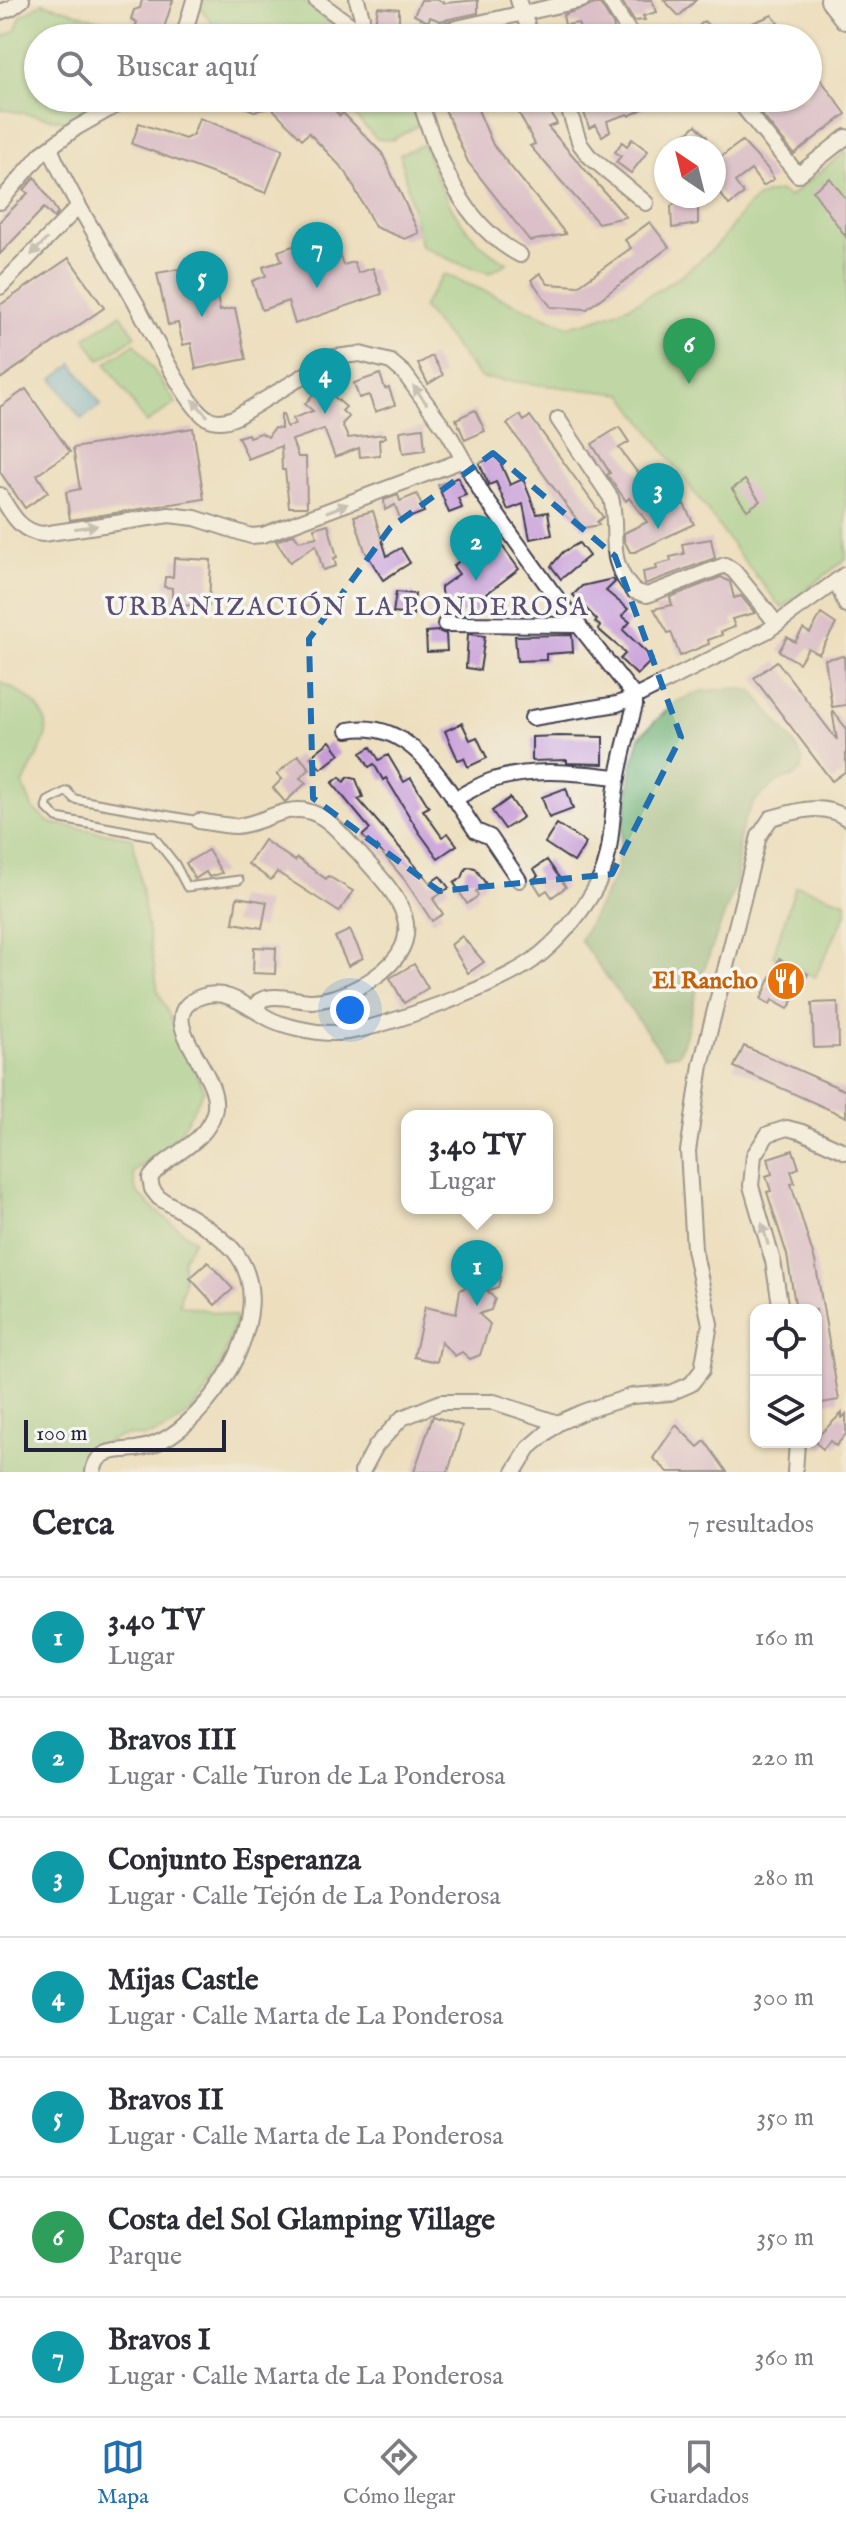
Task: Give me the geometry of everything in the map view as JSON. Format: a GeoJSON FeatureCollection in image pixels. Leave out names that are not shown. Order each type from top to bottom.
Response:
{"type":"FeatureCollection","features":[{"type":"Feature","properties":{"kind":"highway"},"geometry":{"type":"LineString","coordinates":[[832,0],[846,18]]}},
{"type":"Feature","properties":{"kind":"street"},"geometry":{"type":"LineString","coordinates":[[0,12],[22,0]]}},
{"type":"Feature","properties":{"kind":"street"},"geometry":{"type":"LineString","coordinates":[[187,24],[194,0]]}},
{"type":"Feature","properties":{"kind":"street"},"geometry":{"type":"LineString","coordinates":[[316,0],[349,24]]}},
{"type":"Feature","properties":{"kind":"street"},"geometry":{"type":"LineString","coordinates":[[357,0],[361,24]]}},
{"type":"Feature","properties":{"kind":"street"},"geometry":{"type":"LineString","coordinates":[[461,24],[520,7],[582,0]]}},
{"type":"Feature","properties":{"kind":"street"},"geometry":{"type":"LineString","coordinates":[[609,0],[624,24]]}},
{"type":"Feature","properties":{"kind":"street"},"geometry":{"type":"LineString","coordinates":[[0,202],[41,154],[104,112]]}},
{"type":"Feature","properties":{"kind":"street"},"geometry":{"type":"LineString","coordinates":[[424,112],[445,171],[460,197],[491,236],[520,255]]}},
{"type":"Feature","properties":{"kind":"street"},"geometry":{"type":"LineString","coordinates":[[570,112],[580,144],[589,156],[646,203]]}},
{"type":"Feature","properties":{"kind":"street"},"geometry":{"type":"LineString","coordinates":[[747,112],[798,175],[846,137]]}},
{"type":"Feature","properties":{"kind":"street"},"geometry":{"type":"LineString","coordinates":[[50,148],[78,207],[175,374],[201,412],[208,418],[226,421],[335,357],[360,354],[383,359],[404,373],[449,434],[483,495],[635,697],[618,777],[608,850],[599,881],[566,929],[533,960],[464,994],[353,1031],[318,1032],[262,1015],[221,994],[196,998],[185,1007],[179,1019],[182,1030],[210,1080],[216,1103],[213,1117],[204,1131],[190,1146],[156,1169],[150,1178],[152,1189],[159,1198],[237,1254],[250,1285],[251,1306],[233,1366],[219,1390],[183,1426],[151,1445],[109,1452],[97,1460],[93,1472]]}},
{"type":"Feature","properties":{"kind":"street"},"geometry":{"type":"LineString","coordinates":[[0,287],[78,207]]}},
{"type":"Feature","properties":{"kind":"street"},"geometry":{"type":"LineString","coordinates":[[558,419],[611,498],[614,555],[634,591],[647,595],[725,565],[734,571],[777,624]]}},
{"type":"Feature","properties":{"kind":"street"},"geometry":{"type":"LineString","coordinates":[[0,495],[23,528],[33,533],[183,515],[251,536],[263,535],[463,460]]}},
{"type":"Feature","properties":{"kind":"street"},"geometry":{"type":"LineString","coordinates":[[532,718],[617,704],[635,697],[777,624],[841,578],[846,605]]}},
{"type":"Feature","properties":{"kind":"street"},"geometry":{"type":"LineString","coordinates":[[445,624],[579,625]]}},
{"type":"Feature","properties":{"kind":"street"},"geometry":{"type":"LineString","coordinates":[[348,730],[378,728],[410,744],[422,755],[476,831],[490,837],[519,880]]}},
{"type":"Feature","properties":{"kind":"street"},"geometry":{"type":"LineString","coordinates":[[454,799],[491,780],[526,772],[554,771],[618,777]]}},
{"type":"Feature","properties":{"kind":"street"},"geometry":{"type":"LineString","coordinates":[[514,1472],[529,1448],[558,1423],[632,1396],[670,1393],[681,1389],[691,1384],[702,1370],[710,1324],[694,1249],[688,1151],[701,1065],[759,836],[771,818],[801,809],[834,810],[846,818]]}},
{"type":"Feature","properties":{"kind":"street"},"geometry":{"type":"LineString","coordinates":[[199,821],[236,826],[291,811],[304,810],[315,814],[336,828],[396,895],[405,912],[407,926],[402,945],[392,961],[376,976],[335,996],[315,1001],[263,998],[257,1006],[262,1015]]}},
{"type":"Feature","properties":{"kind":"street"},"geometry":{"type":"LineString","coordinates":[[780,1304],[773,1261],[751,1186],[754,1155],[768,1134],[787,1128],[846,1152]]}},
{"type":"Feature","properties":{"kind":"street"},"geometry":{"type":"LineString","coordinates":[[362,1472],[376,1446],[402,1418],[441,1402],[494,1402],[558,1423]]}},
{"type":"Feature","properties":{"kind":"street"},"geometry":{"type":"LineString","coordinates":[[795,1472],[797,1448]]}},
{"type":"Feature","properties":{"kind":"lane"},"geometry":{"type":"LineString","coordinates":[[199,821],[74,799],[67,791],[48,801],[46,807],[57,818],[153,836],[175,864],[187,887],[239,880]]}},
{"type":"Feature","properties":{"kind":"highlighted area"},"geometry":{"type":"Polygon","coordinates":[[[493,453],[615,556],[681,737],[612,874],[439,891],[313,798],[309,639],[390,528],[493,453]]]}},
{"type":"Feature","properties":{"kind":"green space"},"geometry":{"type":"Polygon","coordinates":[[[194,0],[302,0],[332,24],[213,24],[194,0]]]}},
{"type":"Feature","properties":{"kind":"green space"},"geometry":{"type":"Polygon","coordinates":[[[43,3],[113,24],[24,24],[24,112],[86,112],[71,122],[0,109],[0,38],[15,31],[21,16],[43,3]]]}},
{"type":"Feature","properties":{"kind":"green space"},"geometry":{"type":"Polygon","coordinates":[[[351,112],[420,112],[427,121],[392,140],[377,139],[351,112]]]}},
{"type":"Feature","properties":{"kind":"green space"},"geometry":{"type":"Polygon","coordinates":[[[424,144],[445,195],[465,227],[491,253],[507,263],[489,273],[421,246],[400,154],[424,144]]]}},
{"type":"Feature","properties":{"kind":"green space"},"geometry":{"type":"Polygon","coordinates":[[[846,151],[846,559],[782,608],[738,553],[623,394],[481,378],[422,307],[444,274],[568,326],[608,315],[647,297],[700,260],[721,241],[754,200],[779,191],[789,197],[846,151]]]}},
{"type":"Feature","properties":{"kind":"green space"},"geometry":{"type":"Polygon","coordinates":[[[121,314],[136,336],[100,360],[85,338],[121,314]]]}},
{"type":"Feature","properties":{"kind":"green space"},"geometry":{"type":"Polygon","coordinates":[[[135,343],[176,403],[146,423],[106,363],[135,343]]]}},
{"type":"Feature","properties":{"kind":"green space"},"geometry":{"type":"Polygon","coordinates":[[[0,682],[34,703],[45,719],[45,738],[23,785],[33,809],[50,823],[133,838],[158,991],[204,1090],[179,1134],[133,1173],[136,1191],[194,1240],[183,1259],[184,1283],[179,1304],[236,1317],[217,1373],[197,1405],[167,1429],[148,1436],[115,1438],[103,1444],[84,1472],[0,1472],[0,682]]]}},
{"type":"Feature","properties":{"kind":"green space"},"geometry":{"type":"Polygon","coordinates":[[[737,688],[753,691],[793,742],[803,760],[801,771],[778,781],[753,803],[744,821],[739,841],[737,881],[698,985],[686,1035],[679,1054],[664,1056],[580,940],[616,874],[632,767],[640,736],[675,702],[701,691],[737,688]]]}},
{"type":"Feature","properties":{"kind":"green space"},"geometry":{"type":"Polygon","coordinates":[[[799,886],[846,902],[846,914],[815,977],[773,956],[795,888],[799,886]]]}},
{"type":"Feature","properties":{"kind":"water"},"geometry":{"type":"Polygon","coordinates":[[[73,364],[101,405],[81,419],[53,379],[73,364]]]}},
{"type":"Feature","properties":{"kind":"building"},"geometry":{"type":"Polygon","coordinates":[[[142,0],[173,0],[165,24],[136,24],[131,19],[134,10],[140,8],[142,0]]]}},
{"type":"Feature","properties":{"kind":"building"},"geometry":{"type":"Polygon","coordinates":[[[421,0],[445,3],[478,0],[478,13],[440,21],[430,17],[428,22],[414,15],[421,0]]]}},
{"type":"Feature","properties":{"kind":"building"},"geometry":{"type":"Polygon","coordinates":[[[621,0],[652,0],[657,12],[643,16],[645,20],[634,21],[621,0]]]}},
{"type":"Feature","properties":{"kind":"building"},"geometry":{"type":"Polygon","coordinates":[[[664,0],[696,0],[679,16],[664,0]]]}},
{"type":"Feature","properties":{"kind":"building"},"geometry":{"type":"Polygon","coordinates":[[[600,4],[613,24],[565,24],[563,15],[600,4]]]}},
{"type":"Feature","properties":{"kind":"building"},"geometry":{"type":"Polygon","coordinates":[[[378,7],[399,9],[399,24],[375,24],[378,7]]]}},
{"type":"Feature","properties":{"kind":"building"},"geometry":{"type":"Polygon","coordinates":[[[772,15],[779,24],[750,24],[772,15]]]}},
{"type":"Feature","properties":{"kind":"building"},"geometry":{"type":"Polygon","coordinates":[[[822,81],[846,114],[794,154],[759,112],[822,112],[822,81]]]}},
{"type":"Feature","properties":{"kind":"building"},"geometry":{"type":"Polygon","coordinates":[[[276,112],[336,112],[340,116],[343,113],[382,153],[419,233],[405,239],[375,227],[346,172],[309,133],[302,139],[276,112]]]}},
{"type":"Feature","properties":{"kind":"building"},"geometry":{"type":"Polygon","coordinates":[[[446,112],[479,112],[493,145],[566,234],[530,241],[468,162],[446,112]]]}},
{"type":"Feature","properties":{"kind":"building"},"geometry":{"type":"Polygon","coordinates":[[[518,112],[551,112],[557,124],[548,127],[626,217],[598,223],[530,146],[535,144],[518,112]]]}},
{"type":"Feature","properties":{"kind":"building"},"geometry":{"type":"Polygon","coordinates":[[[584,112],[637,112],[607,121],[610,131],[602,136],[596,125],[589,128],[584,112]]]}},
{"type":"Feature","properties":{"kind":"building"},"geometry":{"type":"Polygon","coordinates":[[[199,118],[283,149],[266,193],[132,144],[139,123],[185,139],[193,135],[199,118]]]}},
{"type":"Feature","properties":{"kind":"building"},"geometry":{"type":"Polygon","coordinates":[[[696,125],[706,136],[688,136],[686,134],[696,125]]]}},
{"type":"Feature","properties":{"kind":"building"},"geometry":{"type":"Polygon","coordinates":[[[632,139],[648,151],[631,173],[616,162],[621,156],[615,152],[622,142],[627,146],[632,139]]]}},
{"type":"Feature","properties":{"kind":"building"},"geometry":{"type":"Polygon","coordinates":[[[742,141],[774,179],[763,186],[751,170],[735,182],[744,194],[729,205],[726,201],[726,153],[742,141]]]}},
{"type":"Feature","properties":{"kind":"building"},"geometry":{"type":"Polygon","coordinates":[[[35,177],[58,213],[54,218],[44,208],[0,254],[0,221],[28,193],[24,190],[35,177]]]}},
{"type":"Feature","properties":{"kind":"building"},"geometry":{"type":"Polygon","coordinates":[[[830,178],[846,199],[846,237],[813,191],[830,178]]]}},
{"type":"Feature","properties":{"kind":"building"},"geometry":{"type":"Polygon","coordinates":[[[671,208],[698,208],[698,224],[672,228],[671,208]]]}},
{"type":"Feature","properties":{"kind":"building"},"geometry":{"type":"Polygon","coordinates":[[[650,222],[669,247],[587,309],[551,307],[531,280],[540,273],[548,284],[578,286],[631,248],[625,240],[650,222]]]}},
{"type":"Feature","properties":{"kind":"building"},"geometry":{"type":"Polygon","coordinates":[[[305,242],[310,256],[337,247],[343,265],[354,262],[358,273],[373,268],[382,294],[295,324],[288,301],[262,310],[252,281],[266,276],[263,267],[282,261],[278,251],[305,242]]]}},
{"type":"Feature","properties":{"kind":"building"},"geometry":{"type":"Polygon","coordinates":[[[69,258],[104,308],[0,379],[0,305],[69,258]]]}},
{"type":"Feature","properties":{"kind":"building"},"geometry":{"type":"Polygon","coordinates":[[[180,269],[182,282],[202,278],[204,288],[215,286],[220,311],[235,308],[246,359],[196,369],[191,343],[183,345],[178,323],[168,325],[157,273],[180,269]]]}},
{"type":"Feature","properties":{"kind":"building"},"geometry":{"type":"Polygon","coordinates":[[[432,356],[443,375],[428,384],[418,364],[432,356]]]}},
{"type":"Feature","properties":{"kind":"building"},"geometry":{"type":"Polygon","coordinates":[[[380,374],[395,405],[375,412],[369,395],[359,398],[354,383],[380,374]]]}},
{"type":"Feature","properties":{"kind":"building"},"geometry":{"type":"Polygon","coordinates":[[[26,389],[70,452],[37,475],[48,492],[25,508],[0,472],[0,407],[26,389]]]}},
{"type":"Feature","properties":{"kind":"building"},"geometry":{"type":"Polygon","coordinates":[[[317,390],[325,396],[329,392],[346,407],[342,411],[349,417],[342,424],[348,438],[385,434],[386,437],[379,440],[380,455],[360,457],[359,448],[335,457],[324,429],[292,440],[298,457],[306,457],[307,507],[289,507],[281,446],[248,459],[238,437],[261,433],[268,437],[274,428],[281,429],[281,414],[287,427],[295,424],[293,418],[313,411],[305,404],[317,390]]]}},
{"type":"Feature","properties":{"kind":"building"},"geometry":{"type":"Polygon","coordinates":[[[475,410],[485,431],[465,440],[456,419],[475,410]]]}},
{"type":"Feature","properties":{"kind":"building"},"geometry":{"type":"Polygon","coordinates":[[[520,415],[524,421],[530,416],[586,493],[603,517],[597,522],[599,525],[583,528],[507,424],[520,415]]]}},
{"type":"Feature","properties":{"kind":"building"},"geometry":{"type":"Polygon","coordinates":[[[619,427],[629,442],[619,448],[643,480],[649,476],[673,509],[684,504],[694,524],[635,552],[630,552],[624,533],[647,522],[607,475],[610,473],[592,444],[619,427]]]}},
{"type":"Feature","properties":{"kind":"building"},"geometry":{"type":"Polygon","coordinates":[[[193,428],[204,499],[70,520],[66,492],[80,489],[73,448],[193,428]]]}},
{"type":"Feature","properties":{"kind":"building"},"geometry":{"type":"Polygon","coordinates":[[[423,428],[425,450],[403,453],[400,431],[423,428]]]}},
{"type":"Feature","properties":{"kind":"building"},"geometry":{"type":"Polygon","coordinates":[[[497,455],[510,485],[523,479],[537,514],[548,512],[552,535],[530,539],[523,504],[508,510],[496,482],[489,485],[479,463],[497,455]]]}},
{"type":"Feature","properties":{"kind":"building"},"geometry":{"type":"Polygon","coordinates":[[[458,477],[466,495],[458,498],[462,508],[449,513],[438,485],[458,477]]]}},
{"type":"Feature","properties":{"kind":"building"},"geometry":{"type":"Polygon","coordinates":[[[745,480],[760,501],[747,510],[732,489],[745,480]]]}},
{"type":"Feature","properties":{"kind":"building"},"geometry":{"type":"Polygon","coordinates":[[[417,494],[424,512],[401,521],[395,505],[385,510],[384,500],[398,495],[400,501],[417,494]]]}},
{"type":"Feature","properties":{"kind":"building"},"geometry":{"type":"Polygon","coordinates":[[[373,511],[387,556],[401,548],[410,563],[383,580],[365,551],[354,516],[373,511]]]}},
{"type":"Feature","properties":{"kind":"building"},"geometry":{"type":"Polygon","coordinates":[[[328,524],[337,557],[334,558],[336,566],[323,570],[316,545],[290,562],[276,541],[294,534],[299,541],[317,537],[314,528],[328,524]]]}},
{"type":"Feature","properties":{"kind":"building"},"geometry":{"type":"Polygon","coordinates":[[[494,535],[519,569],[481,598],[486,605],[474,614],[458,614],[441,592],[441,587],[459,574],[453,566],[494,535]]]}},
{"type":"Feature","properties":{"kind":"building"},"geometry":{"type":"Polygon","coordinates":[[[711,539],[715,558],[645,584],[643,572],[657,569],[656,565],[671,561],[670,557],[684,554],[682,544],[711,539]]]}},
{"type":"Feature","properties":{"kind":"building"},"geometry":{"type":"Polygon","coordinates":[[[579,543],[589,556],[561,579],[551,566],[563,552],[579,543]]]}},
{"type":"Feature","properties":{"kind":"building"},"geometry":{"type":"Polygon","coordinates":[[[174,558],[211,560],[209,606],[172,605],[172,588],[164,587],[165,577],[173,577],[174,558]]]}},
{"type":"Feature","properties":{"kind":"building"},"geometry":{"type":"Polygon","coordinates":[[[721,577],[730,582],[734,598],[741,596],[755,613],[732,619],[735,627],[708,640],[709,644],[680,656],[671,632],[668,633],[654,609],[672,605],[670,597],[721,577]]]}},
{"type":"Feature","properties":{"kind":"building"},"geometry":{"type":"Polygon","coordinates":[[[613,579],[615,582],[606,591],[628,609],[622,616],[630,622],[623,630],[653,659],[637,675],[620,659],[625,654],[598,629],[597,620],[573,595],[582,586],[613,579]]]}},
{"type":"Feature","properties":{"kind":"building"},"geometry":{"type":"Polygon","coordinates":[[[396,592],[415,594],[413,615],[393,613],[396,592]]]}},
{"type":"Feature","properties":{"kind":"building"},"geometry":{"type":"Polygon","coordinates":[[[821,614],[836,624],[819,654],[808,648],[799,663],[779,651],[787,637],[795,642],[803,629],[810,633],[821,614]]]}},
{"type":"Feature","properties":{"kind":"building"},"geometry":{"type":"Polygon","coordinates":[[[426,632],[446,634],[447,651],[427,652],[426,632]]]}},
{"type":"Feature","properties":{"kind":"building"},"geometry":{"type":"Polygon","coordinates":[[[468,634],[485,636],[480,670],[466,668],[468,634]]]}},
{"type":"Feature","properties":{"kind":"building"},"geometry":{"type":"Polygon","coordinates":[[[572,635],[573,652],[546,654],[546,660],[517,661],[515,636],[572,635]]]}},
{"type":"Feature","properties":{"kind":"building"},"geometry":{"type":"Polygon","coordinates":[[[844,656],[846,705],[832,707],[825,659],[844,656]]]}},
{"type":"Feature","properties":{"kind":"building"},"geometry":{"type":"Polygon","coordinates":[[[777,661],[837,740],[832,710],[846,728],[846,771],[832,781],[754,678],[777,661]]]}},
{"type":"Feature","properties":{"kind":"building"},"geometry":{"type":"Polygon","coordinates":[[[462,723],[470,740],[477,737],[487,758],[468,767],[464,758],[458,760],[445,731],[462,723]]]}},
{"type":"Feature","properties":{"kind":"building"},"geometry":{"type":"Polygon","coordinates":[[[532,737],[603,737],[603,764],[567,763],[567,760],[532,761],[532,737]]]}},
{"type":"Feature","properties":{"kind":"building"},"geometry":{"type":"Polygon","coordinates":[[[330,741],[340,754],[321,769],[310,757],[330,741]]]}},
{"type":"Feature","properties":{"kind":"building"},"geometry":{"type":"Polygon","coordinates":[[[371,747],[379,760],[388,755],[404,782],[411,778],[429,807],[423,810],[442,837],[448,833],[457,845],[438,858],[386,778],[383,780],[374,764],[369,767],[361,753],[371,747]]]}},
{"type":"Feature","properties":{"kind":"building"},"geometry":{"type":"Polygon","coordinates":[[[298,755],[310,769],[300,778],[306,783],[285,802],[273,788],[282,779],[277,774],[298,755]]]}},
{"type":"Feature","properties":{"kind":"building"},"geometry":{"type":"Polygon","coordinates":[[[340,777],[344,782],[348,777],[356,779],[363,797],[358,799],[430,883],[440,876],[449,888],[433,899],[443,914],[432,921],[404,879],[376,846],[373,848],[362,836],[370,829],[332,783],[340,777]]]}},
{"type":"Feature","properties":{"kind":"building"},"geometry":{"type":"Polygon","coordinates":[[[566,788],[573,809],[549,818],[542,797],[566,788]]]}},
{"type":"Feature","properties":{"kind":"building"},"geometry":{"type":"Polygon","coordinates":[[[510,798],[523,817],[505,829],[492,811],[510,798]]]}},
{"type":"Feature","properties":{"kind":"building"},"geometry":{"type":"Polygon","coordinates":[[[557,824],[586,843],[574,862],[545,843],[557,824]]]}},
{"type":"Feature","properties":{"kind":"building"},"geometry":{"type":"Polygon","coordinates":[[[264,840],[326,879],[328,876],[353,891],[339,912],[277,872],[271,880],[248,864],[264,840]]]}},
{"type":"Feature","properties":{"kind":"building"},"geometry":{"type":"Polygon","coordinates":[[[208,850],[222,873],[209,877],[206,872],[195,879],[186,863],[208,850]]]}},
{"type":"Feature","properties":{"kind":"building"},"geometry":{"type":"Polygon","coordinates":[[[547,860],[566,887],[552,897],[547,890],[541,894],[532,880],[538,876],[534,869],[547,860]]]}},
{"type":"Feature","properties":{"kind":"building"},"geometry":{"type":"Polygon","coordinates":[[[470,867],[475,868],[486,884],[476,891],[478,896],[467,904],[454,883],[470,867]]]}},
{"type":"Feature","properties":{"kind":"building"},"geometry":{"type":"Polygon","coordinates":[[[237,897],[267,902],[262,928],[233,923],[237,897]]]}},
{"type":"Feature","properties":{"kind":"building"},"geometry":{"type":"Polygon","coordinates":[[[350,930],[363,958],[348,966],[335,937],[350,930]]]}},
{"type":"Feature","properties":{"kind":"building"},"geometry":{"type":"Polygon","coordinates":[[[462,936],[484,962],[468,973],[451,945],[462,936]]]}},
{"type":"Feature","properties":{"kind":"building"},"geometry":{"type":"Polygon","coordinates":[[[254,947],[276,948],[275,974],[253,973],[254,947]]]}},
{"type":"Feature","properties":{"kind":"building","name":"El Rancho"},"geometry":{"type":"Polygon","coordinates":[[[779,959],[808,974],[788,1009],[772,1000],[770,1004],[761,999],[779,959]]]}},
{"type":"Feature","properties":{"kind":"building"},"geometry":{"type":"Polygon","coordinates":[[[414,964],[428,988],[404,1003],[390,978],[414,964]]]}},
{"type":"Feature","properties":{"kind":"building"},"geometry":{"type":"Polygon","coordinates":[[[838,1002],[839,1047],[814,1048],[812,1003],[838,1002]]]}},
{"type":"Feature","properties":{"kind":"building"},"geometry":{"type":"Polygon","coordinates":[[[744,1046],[846,1091],[846,1117],[734,1067],[744,1046]]]}},
{"type":"Feature","properties":{"kind":"building"},"geometry":{"type":"Polygon","coordinates":[[[793,1150],[799,1168],[791,1171],[795,1183],[791,1184],[815,1261],[839,1400],[822,1403],[822,1304],[795,1304],[787,1255],[767,1192],[771,1191],[766,1176],[772,1174],[768,1158],[793,1150]]]}},
{"type":"Feature","properties":{"kind":"building"},"geometry":{"type":"Polygon","coordinates":[[[483,1260],[501,1277],[498,1287],[487,1291],[495,1299],[491,1310],[479,1314],[490,1324],[480,1355],[470,1359],[462,1352],[455,1356],[441,1342],[437,1362],[414,1357],[425,1307],[456,1314],[460,1290],[470,1285],[464,1279],[469,1266],[483,1260]]]}},
{"type":"Feature","properties":{"kind":"building"},"geometry":{"type":"Polygon","coordinates":[[[208,1262],[233,1289],[215,1305],[190,1278],[208,1262]]]}},
{"type":"Feature","properties":{"kind":"building"},"geometry":{"type":"Polygon","coordinates":[[[842,1413],[842,1418],[846,1414],[846,1434],[836,1446],[830,1441],[822,1448],[822,1432],[842,1413]]]}},
{"type":"Feature","properties":{"kind":"building"},"geometry":{"type":"Polygon","coordinates":[[[433,1416],[462,1426],[448,1472],[414,1472],[433,1416]]]}},
{"type":"Feature","properties":{"kind":"building"},"geometry":{"type":"Polygon","coordinates":[[[676,1425],[698,1447],[705,1441],[727,1472],[668,1472],[653,1458],[676,1425]]]}},
{"type":"Feature","properties":{"kind":"place","name":"Bravos I"},"geometry":{"type":"Point","coordinates":[317,288]}},
{"type":"Feature","properties":{"kind":"place","name":"Bravos II"},"geometry":{"type":"Point","coordinates":[202,317]}},
{"type":"Feature","properties":{"kind":"place","name":"Costa del Sol Glamping Village"},"geometry":{"type":"Point","coordinates":[689,384]}},
{"type":"Feature","properties":{"kind":"place","name":"Mijas Castle"},"geometry":{"type":"Point","coordinates":[325,414]}},
{"type":"Feature","properties":{"kind":"place","name":"Conjunto Esperanza"},"geometry":{"type":"Point","coordinates":[658,529]}},
{"type":"Feature","properties":{"kind":"place","name":"Bravos III"},"geometry":{"type":"Point","coordinates":[476,581]}},
{"type":"Feature","properties":{"kind":"place","name":"El Rancho"},"geometry":{"type":"Point","coordinates":[786,981]}},
{"type":"Feature","properties":{"kind":"place","name":"3.40 TV"},"geometry":{"type":"Point","coordinates":[477,1306]}},
{"type":"Feature","properties":{"kind":"district","name":"URBANIZACIÓN LA PONDEROSA"},"geometry":{"type":"Point","coordinates":[347,607]}}]}
